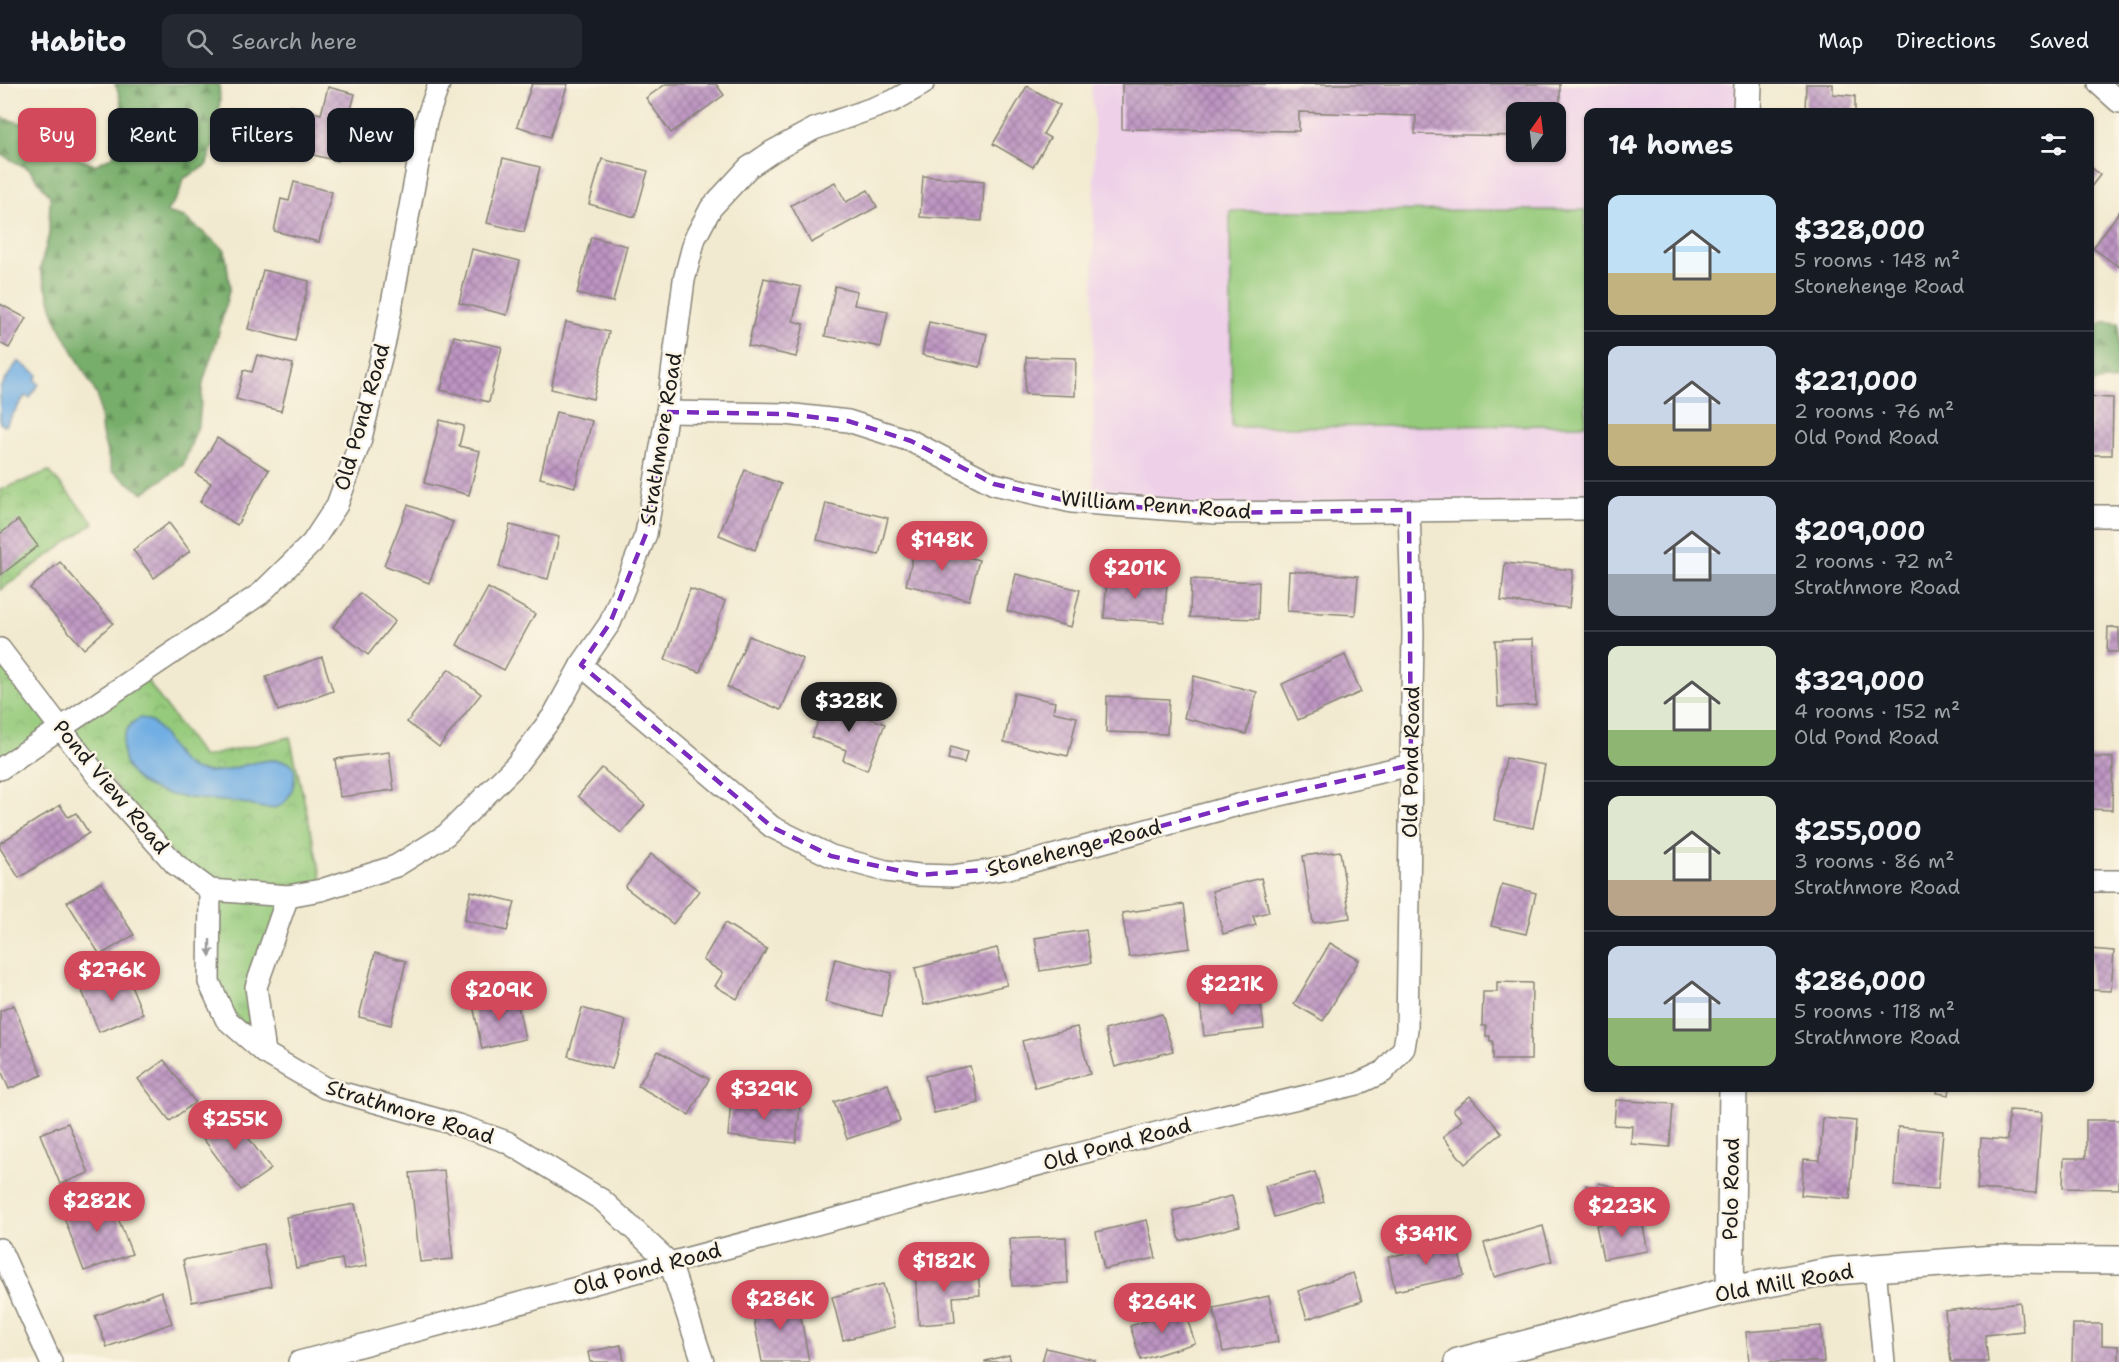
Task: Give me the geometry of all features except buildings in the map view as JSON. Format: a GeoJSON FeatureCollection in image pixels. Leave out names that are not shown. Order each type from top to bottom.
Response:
{"type":"FeatureCollection","features":[{"type":"Feature","properties":{"kind":"street","name":"Old Pond Road"},"geometry":{"type":"LineString","coordinates":[[0,769],[260,594],[312,543],[337,505],[360,442],[385,341],[426,122],[440,84]]}},
{"type":"Feature","properties":{"kind":"street","name":"Strathmore Road"},"geometry":{"type":"LineString","coordinates":[[703,1362],[670,1263],[602,1200],[507,1142],[458,1125],[325,1088],[265,1053],[226,1019],[210,982],[210,890],[288,896],[321,890],[396,866],[446,835],[516,765],[554,716],[581,665],[610,623],[646,534],[667,412],[684,280],[695,238],[711,208],[748,168],[773,151],[814,129],[893,101],[923,84]]}},
{"type":"Feature","properties":{"kind":"street"},"geometry":{"type":"LineString","coordinates":[[1747,108],[1748,84]]}},
{"type":"Feature","properties":{"kind":"street"},"geometry":{"type":"LineString","coordinates":[[2099,84],[2119,102]]}},
{"type":"Feature","properties":{"kind":"street","name":"William Penn Road"},"geometry":{"type":"LineString","coordinates":[[667,412],[786,414],[848,421],[911,441],[994,484],[1072,502],[1216,513],[1584,509]]}},
{"type":"Feature","properties":{"kind":"street","name":"Old Pond Road"},"geometry":{"type":"LineString","coordinates":[[299,1362],[1202,1122],[1357,1084],[1383,1072],[1404,1048],[1407,1029],[1413,632],[1409,510]]}},
{"type":"Feature","properties":{"kind":"street"},"geometry":{"type":"LineString","coordinates":[[2094,516],[2119,516]]}},
{"type":"Feature","properties":{"kind":"street","name":"Pond View Road"},"geometry":{"type":"LineString","coordinates":[[0,649],[98,777],[175,864],[210,890]]}},
{"type":"Feature","properties":{"kind":"street","name":"Stonehenge Road"},"geometry":{"type":"LineString","coordinates":[[581,665],[772,826],[831,856],[886,871],[919,875],[953,876],[1009,868],[1245,803],[1411,765]]}},
{"type":"Feature","properties":{"kind":"street"},"geometry":{"type":"LineString","coordinates":[[2094,881],[2119,881]]}},
{"type":"Feature","properties":{"kind":"street"},"geometry":{"type":"LineString","coordinates":[[265,1053],[256,987],[288,896]]}},
{"type":"Feature","properties":{"kind":"street","name":"Polo Road"},"geometry":{"type":"LineString","coordinates":[[1730,1290],[1733,1092]]}},
{"type":"Feature","properties":{"kind":"street"},"geometry":{"type":"LineString","coordinates":[[0,1249],[51,1362]]}},
{"type":"Feature","properties":{"kind":"street","name":"Old Mill Road"},"geometry":{"type":"LineString","coordinates":[[1458,1362],[1730,1290],[1834,1271],[1995,1259],[2119,1260]]}},
{"type":"Feature","properties":{"kind":"street"},"geometry":{"type":"LineString","coordinates":[[1875,1268],[1884,1362]]}},
{"type":"Feature","properties":{"kind":"highlighted area"},"geometry":{"type":"Polygon","coordinates":[[[667,412],[786,414],[848,421],[911,441],[994,484],[1072,502],[1216,513],[1409,510],[1411,765],[1245,803],[1009,868],[919,875],[831,856],[772,827],[581,665],[610,623],[646,534],[667,412]]]}},
{"type":"Feature","properties":{"kind":"shaded area"},"geometry":{"type":"Polygon","coordinates":[[[1091,84],[1748,84],[1747,108],[1584,108],[1584,510],[1093,504],[1094,117],[1091,84]]]}},
{"type":"Feature","properties":{"kind":"green space"},"geometry":{"type":"Polygon","coordinates":[[[115,84],[219,84],[220,108],[210,108],[210,155],[206,166],[183,179],[179,195],[166,212],[184,217],[225,250],[230,287],[203,382],[199,423],[183,465],[143,493],[112,471],[102,434],[98,397],[58,324],[40,269],[49,234],[50,196],[29,169],[0,154],[0,117],[18,122],[18,162],[87,162],[95,165],[108,158],[108,162],[198,162],[198,108],[122,108],[115,84]]]}},
{"type":"Feature","properties":{"kind":"green space"},"geometry":{"type":"Polygon","coordinates":[[[1584,210],[1584,425],[1232,427],[1230,211],[1584,210]]]}},
{"type":"Feature","properties":{"kind":"green space"},"geometry":{"type":"Polygon","coordinates":[[[2105,322],[2119,323],[2119,380],[2094,383],[2094,326],[2105,322]]]}},
{"type":"Feature","properties":{"kind":"green space"},"geometry":{"type":"Polygon","coordinates":[[[49,471],[94,523],[0,590],[0,490],[49,471]]]}},
{"type":"Feature","properties":{"kind":"green space"},"geometry":{"type":"Polygon","coordinates":[[[0,649],[62,728],[0,769],[0,649]]]}},
{"type":"Feature","properties":{"kind":"green space"},"geometry":{"type":"Polygon","coordinates":[[[146,679],[203,757],[290,737],[323,885],[212,886],[176,858],[69,730],[146,679]]]}},
{"type":"Feature","properties":{"kind":"green space"},"geometry":{"type":"Polygon","coordinates":[[[210,890],[288,896],[256,987],[265,1053],[210,982],[210,890]]]}},
{"type":"Feature","properties":{"kind":"water"},"geometry":{"type":"Polygon","coordinates":[[[18,361],[38,375],[35,380],[39,384],[30,398],[25,396],[5,426],[0,423],[0,388],[18,361]]]}},
{"type":"Feature","properties":{"kind":"water"},"geometry":{"type":"Polygon","coordinates":[[[141,718],[157,726],[180,759],[187,766],[197,770],[221,771],[268,760],[292,764],[295,776],[290,795],[277,807],[267,808],[237,802],[182,797],[146,786],[133,776],[125,761],[123,742],[129,727],[141,718]]]}}]}
